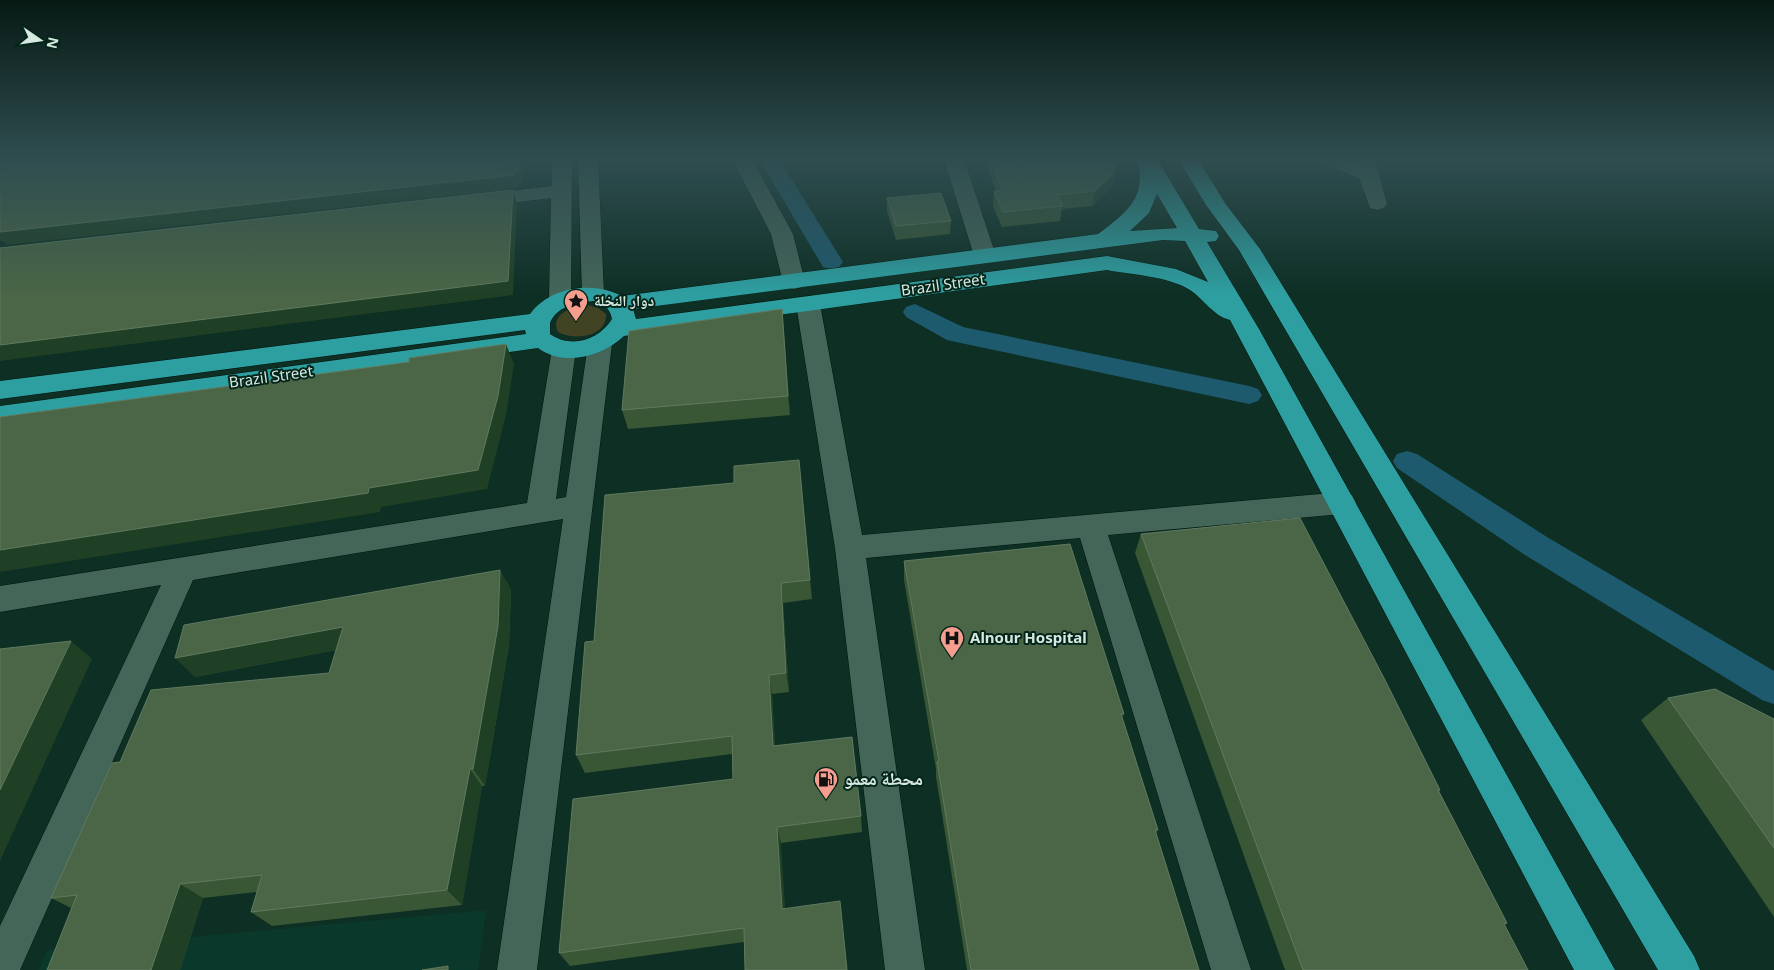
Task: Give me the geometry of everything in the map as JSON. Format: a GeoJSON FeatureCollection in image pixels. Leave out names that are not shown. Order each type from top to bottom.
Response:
{"type":"FeatureCollection","features":[{"type":"Feature","properties":{"kind":"highway","name":"Brazil Street"},"geometry":{"type":"LineString","coordinates":[[610,336],[801,293],[985,256],[1104,240],[1141,212],[1145,204]]}},
{"type":"Feature","properties":{"kind":"highway"},"geometry":{"type":"LineString","coordinates":[[1175,204],[1247,330],[1342,503],[1595,970]]}},
{"type":"Feature","properties":{"kind":"highway"},"geometry":{"type":"LineString","coordinates":[[1107,262],[1172,251],[1210,225],[1216,205]]}},
{"type":"Feature","properties":{"kind":"highway"},"geometry":{"type":"LineString","coordinates":[[1216,205],[1249,250],[1680,970]]}},
{"type":"Feature","properties":{"kind":"highway"},"geometry":{"type":"LineString","coordinates":[[1104,240],[1163,234],[1193,235],[1217,237],[1249,250]]}},
{"type":"Feature","properties":{"kind":"highway","name":"Brazil Street"},"geometry":{"type":"LineString","coordinates":[[619,304],[801,293],[1107,262],[1153,270],[1176,276],[1198,285],[1247,330]]}},
{"type":"Feature","properties":{"kind":"highway"},"geometry":{"type":"LineString","coordinates":[[593,294],[610,298],[619,304],[623,310],[624,319],[610,336],[580,349],[548,337],[548,308],[560,300],[578,295],[593,294]]}},
{"type":"Feature","properties":{"kind":"highway","name":"Brazil Street"},"geometry":{"type":"LineString","coordinates":[[0,390],[548,337]]}},
{"type":"Feature","properties":{"kind":"highway","name":"Brazil Street"},"geometry":{"type":"LineString","coordinates":[[0,414],[548,337]]}},
{"type":"Feature","properties":{"kind":"street"},"geometry":{"type":"LineString","coordinates":[[560,300],[561,204]]}},
{"type":"Feature","properties":{"kind":"street"},"geometry":{"type":"LineString","coordinates":[[590,204],[593,294]]}},
{"type":"Feature","properties":{"kind":"street"},"geometry":{"type":"LineString","coordinates":[[766,204],[782,234],[801,293],[850,548],[905,970]]}},
{"type":"Feature","properties":{"kind":"street"},"geometry":{"type":"LineString","coordinates":[[968,204],[985,256]]}},
{"type":"Feature","properties":{"kind":"street"},"geometry":{"type":"LineString","coordinates":[[517,970],[580,506],[610,336]]}},
{"type":"Feature","properties":{"kind":"street"},"geometry":{"type":"LineString","coordinates":[[540,512],[548,337]]}},
{"type":"Feature","properties":{"kind":"street"},"geometry":{"type":"LineString","coordinates":[[850,548],[1342,503]]}},
{"type":"Feature","properties":{"kind":"street"},"geometry":{"type":"LineString","coordinates":[[0,599],[580,506]]}},
{"type":"Feature","properties":{"kind":"street"},"geometry":{"type":"LineString","coordinates":[[1091,526],[1231,970]]}},
{"type":"Feature","properties":{"kind":"street"},"geometry":{"type":"LineString","coordinates":[[4,952],[183,569]]}},
{"type":"Feature","properties":{"kind":"shaded area"},"geometry":{"type":"Polygon","coordinates":[[[588,305],[598,308],[606,314],[605,322],[601,328],[588,335],[580,336],[565,335],[558,332],[557,320],[564,312],[588,305]]]}},
{"type":"Feature","properties":{"kind":"shaded area"},"geometry":{"type":"Polygon","coordinates":[[[486,910],[478,970],[39,970],[47,950],[486,910]]]}},
{"type":"Feature","properties":{"kind":"building"},"geometry":{"type":"Polygon","coordinates":[[[0,204],[250,204],[0,232],[0,204]]]}},
{"type":"Feature","properties":{"kind":"building"},"geometry":{"type":"Polygon","coordinates":[[[387,204],[512,204],[508,281],[0,345],[0,248],[387,204]]]}},
{"type":"Feature","properties":{"kind":"building"},"geometry":{"type":"Polygon","coordinates":[[[889,204],[945,204],[951,221],[896,226],[889,204]]]}},
{"type":"Feature","properties":{"kind":"building"},"geometry":{"type":"Polygon","coordinates":[[[1000,204],[1062,204],[1063,206],[1003,212],[1000,204]]]}},
{"type":"Feature","properties":{"kind":"building"},"geometry":{"type":"Polygon","coordinates":[[[782,309],[788,396],[622,410],[629,331],[782,309]]]}},
{"type":"Feature","properties":{"kind":"building"},"geometry":{"type":"Polygon","coordinates":[[[506,344],[498,396],[478,470],[369,488],[368,493],[0,550],[0,417],[409,362],[409,358],[506,344]]]}},
{"type":"Feature","properties":{"kind":"building"},"geometry":{"type":"Polygon","coordinates":[[[799,460],[810,580],[781,583],[786,673],[769,675],[773,746],[852,737],[861,816],[777,827],[782,909],[840,901],[847,970],[745,970],[744,928],[559,953],[573,799],[733,779],[732,736],[576,755],[585,642],[594,641],[605,495],[734,483],[734,466],[799,460]]]}},
{"type":"Feature","properties":{"kind":"building"},"geometry":{"type":"Polygon","coordinates":[[[1300,518],[1385,680],[1440,790],[1438,790],[1507,923],[1504,924],[1528,970],[1303,970],[1141,534],[1300,518]]]}},
{"type":"Feature","properties":{"kind":"building"},"geometry":{"type":"Polygon","coordinates":[[[1070,544],[1124,714],[1121,714],[1158,830],[1155,830],[1199,970],[971,970],[937,762],[939,761],[904,561],[1070,544]]]}},
{"type":"Feature","properties":{"kind":"building"},"geometry":{"type":"Polygon","coordinates":[[[500,570],[498,626],[473,769],[470,769],[447,890],[251,912],[262,875],[180,884],[151,970],[47,970],[77,895],[51,898],[112,763],[120,762],[151,690],[329,673],[343,627],[175,658],[184,625],[500,570]]]}},
{"type":"Feature","properties":{"kind":"building"},"geometry":{"type":"Polygon","coordinates":[[[71,641],[0,790],[0,649],[71,641]]]}},
{"type":"Feature","properties":{"kind":"building"},"geometry":{"type":"Polygon","coordinates":[[[1715,689],[1774,719],[1774,848],[1668,698],[1715,689]]]}},
{"type":"Feature","properties":{"kind":"building"},"geometry":{"type":"Polygon","coordinates":[[[448,966],[448,970],[422,970],[448,966]]]}},
{"type":"Feature","properties":{"kind":"waterway"},"geometry":{"type":"LineString","coordinates":[[796,204],[831,262]]}},
{"type":"Feature","properties":{"kind":"waterway"},"geometry":{"type":"LineString","coordinates":[[915,312],[956,334],[1249,395]]}},
{"type":"Feature","properties":{"kind":"waterway"},"geometry":{"type":"LineString","coordinates":[[1407,461],[1536,546],[1774,689]]}},
{"type":"Feature","properties":{"kind":"place","name":"دوار النخلة"},"geometry":{"type":"Point","coordinates":[576,322]}},
{"type":"Feature","properties":{"kind":"place","name":"Alnour Hospital"},"geometry":{"type":"Point","coordinates":[952,659]}},
{"type":"Feature","properties":{"kind":"place","name":"محطة معمو"},"geometry":{"type":"Point","coordinates":[826,800]}}]}
